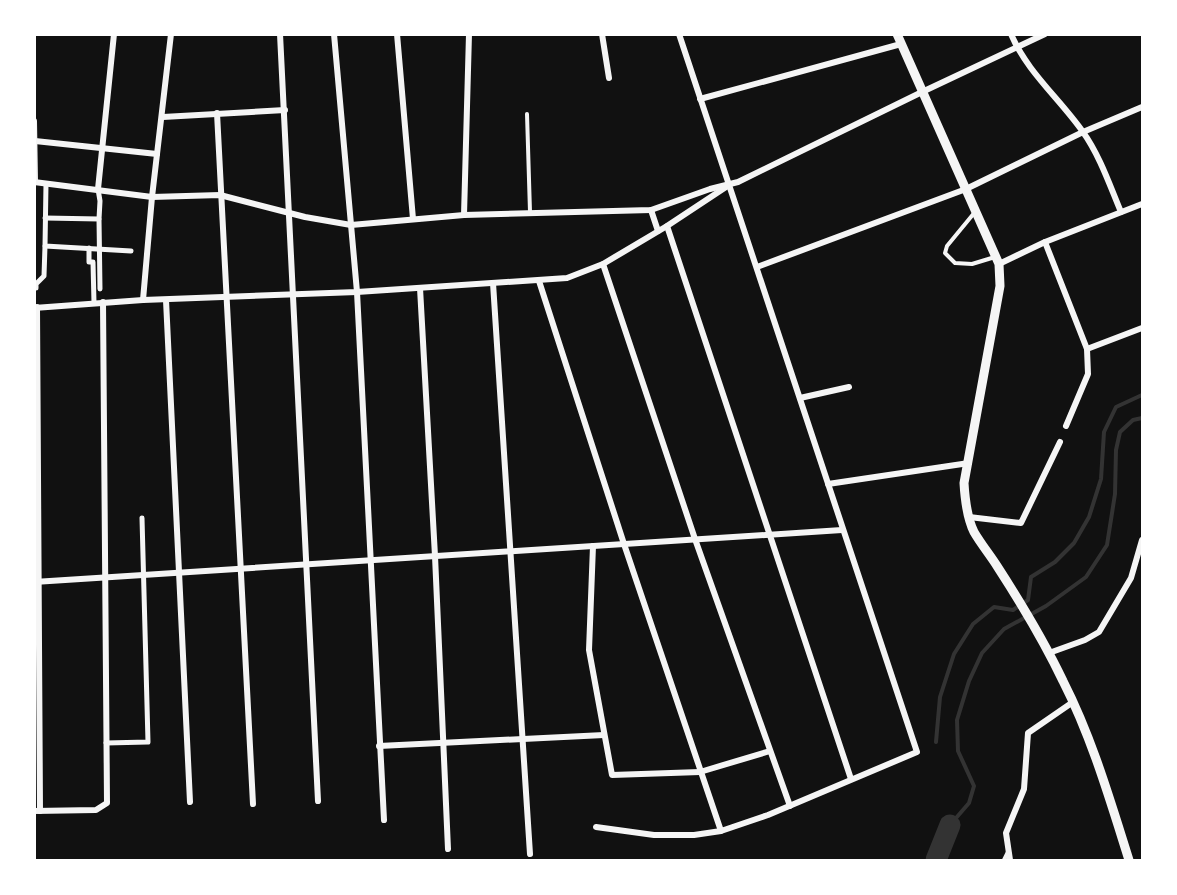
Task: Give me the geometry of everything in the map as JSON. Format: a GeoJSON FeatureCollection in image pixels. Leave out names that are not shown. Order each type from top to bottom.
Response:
{"type":"FeatureCollection","features":[{"type":"Feature","properties":{"kind":"main road"},"geometry":{"type":"LineString","coordinates":[[897,34],[997,261],[1000,286],[964,483],[969,517],[974,532],[997,565],[1049,653],[1073,702],[1086,730],[1129,861]]}},
{"type":"Feature","properties":{"kind":"street"},"geometry":{"type":"LineString","coordinates":[[100,289],[98,189],[114,34]]}},
{"type":"Feature","properties":{"kind":"street"},"geometry":{"type":"LineString","coordinates":[[143,300],[152,197],[171,34]]}},
{"type":"Feature","properties":{"kind":"street"},"geometry":{"type":"LineString","coordinates":[[280,34],[318,801]]}},
{"type":"Feature","properties":{"kind":"street"},"geometry":{"type":"LineString","coordinates":[[333,34],[357,292],[384,820]]}},
{"type":"Feature","properties":{"kind":"street"},"geometry":{"type":"LineString","coordinates":[[397,34],[413,219]]}},
{"type":"Feature","properties":{"kind":"street"},"geometry":{"type":"LineString","coordinates":[[464,215],[469,34]]}},
{"type":"Feature","properties":{"kind":"street"},"geometry":{"type":"LineString","coordinates":[[602,34],[609,78]]}},
{"type":"Feature","properties":{"kind":"street"},"geometry":{"type":"LineString","coordinates":[[596,827],[654,835],[694,835],[721,831],[790,806],[917,752],[679,34]]}},
{"type":"Feature","properties":{"kind":"street"},"geometry":{"type":"LineString","coordinates":[[1011,34],[1016,47],[1053,97],[1083,132],[1096,154],[1121,212]]}},
{"type":"Feature","properties":{"kind":"street"},"geometry":{"type":"LineString","coordinates":[[103,302],[106,803],[96,810],[37,811],[36,308],[103,302],[357,292],[567,279],[603,264],[667,226],[729,185],[1045,34]]}},
{"type":"Feature","properties":{"kind":"street"},"geometry":{"type":"LineString","coordinates":[[700,99],[901,44]]}},
{"type":"Feature","properties":{"kind":"street"},"geometry":{"type":"LineString","coordinates":[[757,267],[966,189],[1083,132],[1142,107]]}},
{"type":"Feature","properties":{"kind":"street"},"geometry":{"type":"LineString","coordinates":[[163,117],[285,110]]}},
{"type":"Feature","properties":{"kind":"street"},"geometry":{"type":"LineString","coordinates":[[217,113],[252,804]]}},
{"type":"Feature","properties":{"kind":"street"},"geometry":{"type":"LineString","coordinates":[[34,121],[35,182],[152,197],[220,195],[288,213],[351,225],[464,215],[651,210],[710,189],[729,185]]}},
{"type":"Feature","properties":{"kind":"street"},"geometry":{"type":"LineString","coordinates":[[35,141],[157,154]]}},
{"type":"Feature","properties":{"kind":"street"},"geometry":{"type":"LineString","coordinates":[[35,285],[44,276],[46,183]]}},
{"type":"Feature","properties":{"kind":"street"},"geometry":{"type":"LineString","coordinates":[[997,261],[1143,204]]}},
{"type":"Feature","properties":{"kind":"street"},"geometry":{"type":"LineString","coordinates":[[651,210],[658,231]]}},
{"type":"Feature","properties":{"kind":"street"},"geometry":{"type":"LineString","coordinates":[[45,218],[99,219]]}},
{"type":"Feature","properties":{"kind":"street"},"geometry":{"type":"LineString","coordinates":[[667,226],[851,779]]}},
{"type":"Feature","properties":{"kind":"street"},"geometry":{"type":"LineString","coordinates":[[1045,242],[1087,349],[1088,374],[1066,426]]}},
{"type":"Feature","properties":{"kind":"street"},"geometry":{"type":"LineString","coordinates":[[45,246],[131,251]]}},
{"type":"Feature","properties":{"kind":"street"},"geometry":{"type":"LineString","coordinates":[[88,248],[89,262],[93,262],[94,303]]}},
{"type":"Feature","properties":{"kind":"street"},"geometry":{"type":"LineString","coordinates":[[603,264],[695,539],[790,806]]}},
{"type":"Feature","properties":{"kind":"street"},"geometry":{"type":"LineString","coordinates":[[539,281],[624,544],[721,831]]}},
{"type":"Feature","properties":{"kind":"street"},"geometry":{"type":"LineString","coordinates":[[493,283],[530,854]]}},
{"type":"Feature","properties":{"kind":"street"},"geometry":{"type":"LineString","coordinates":[[420,288],[445,743],[448,849]]}},
{"type":"Feature","properties":{"kind":"street"},"geometry":{"type":"LineString","coordinates":[[166,300],[190,802]]}},
{"type":"Feature","properties":{"kind":"street"},"geometry":{"type":"LineString","coordinates":[[1087,349],[1143,328]]}},
{"type":"Feature","properties":{"kind":"street"},"geometry":{"type":"LineString","coordinates":[[800,398],[849,387]]}},
{"type":"Feature","properties":{"kind":"street"},"geometry":{"type":"LineString","coordinates":[[969,517],[1022,523],[1060,442]]}},
{"type":"Feature","properties":{"kind":"street"},"geometry":{"type":"LineString","coordinates":[[828,484],[969,463]]}},
{"type":"Feature","properties":{"kind":"street"},"geometry":{"type":"LineString","coordinates":[[106,743],[148,742],[142,518]]}},
{"type":"Feature","properties":{"kind":"street"},"geometry":{"type":"LineString","coordinates":[[37,582],[842,530]]}},
{"type":"Feature","properties":{"kind":"street"},"geometry":{"type":"LineString","coordinates":[[1049,653],[1085,640],[1099,632],[1131,578],[1143,540]]}},
{"type":"Feature","properties":{"kind":"street"},"geometry":{"type":"LineString","coordinates":[[593,546],[589,650],[612,775],[700,772],[770,752]]}},
{"type":"Feature","properties":{"kind":"street"},"geometry":{"type":"LineString","coordinates":[[1010,861],[1006,833],[1024,789],[1028,733],[1073,702]]}},
{"type":"Feature","properties":{"kind":"street"},"geometry":{"type":"LineString","coordinates":[[379,746],[604,735]]}},
{"type":"Feature","properties":{"kind":"lane"},"geometry":{"type":"LineString","coordinates":[[527,114],[530,212]]}},
{"type":"Feature","properties":{"kind":"lane"},"geometry":{"type":"LineString","coordinates":[[976,211],[947,246],[945,254],[955,263],[972,264],[997,261]]}},
{"type":"Feature","properties":{"kind":"lane"},"geometry":{"type":"LineString","coordinates":[[1004,861],[1009,851]]}},
{"type":"Feature","properties":{"kind":"waterway"},"geometry":{"type":"LineString","coordinates":[[936,742],[940,697],[954,654],[973,624],[994,607],[1013,610],[1028,600],[1031,577],[1055,562],[1074,543],[1089,517],[1101,479],[1104,432],[1116,407],[1142,395]]}},
{"type":"Feature","properties":{"kind":"waterway"},"geometry":{"type":"LineString","coordinates":[[950,825],[969,803],[974,786],[958,751],[957,720],[969,681],[982,653],[1004,629],[1046,606],[1086,577],[1107,545],[1115,494],[1116,450],[1120,432],[1133,420],[1142,418]]}},
{"type":"Feature","properties":{"kind":"waterway"},"geometry":{"type":"LineString","coordinates":[[936,860],[950,825]]}}]}
